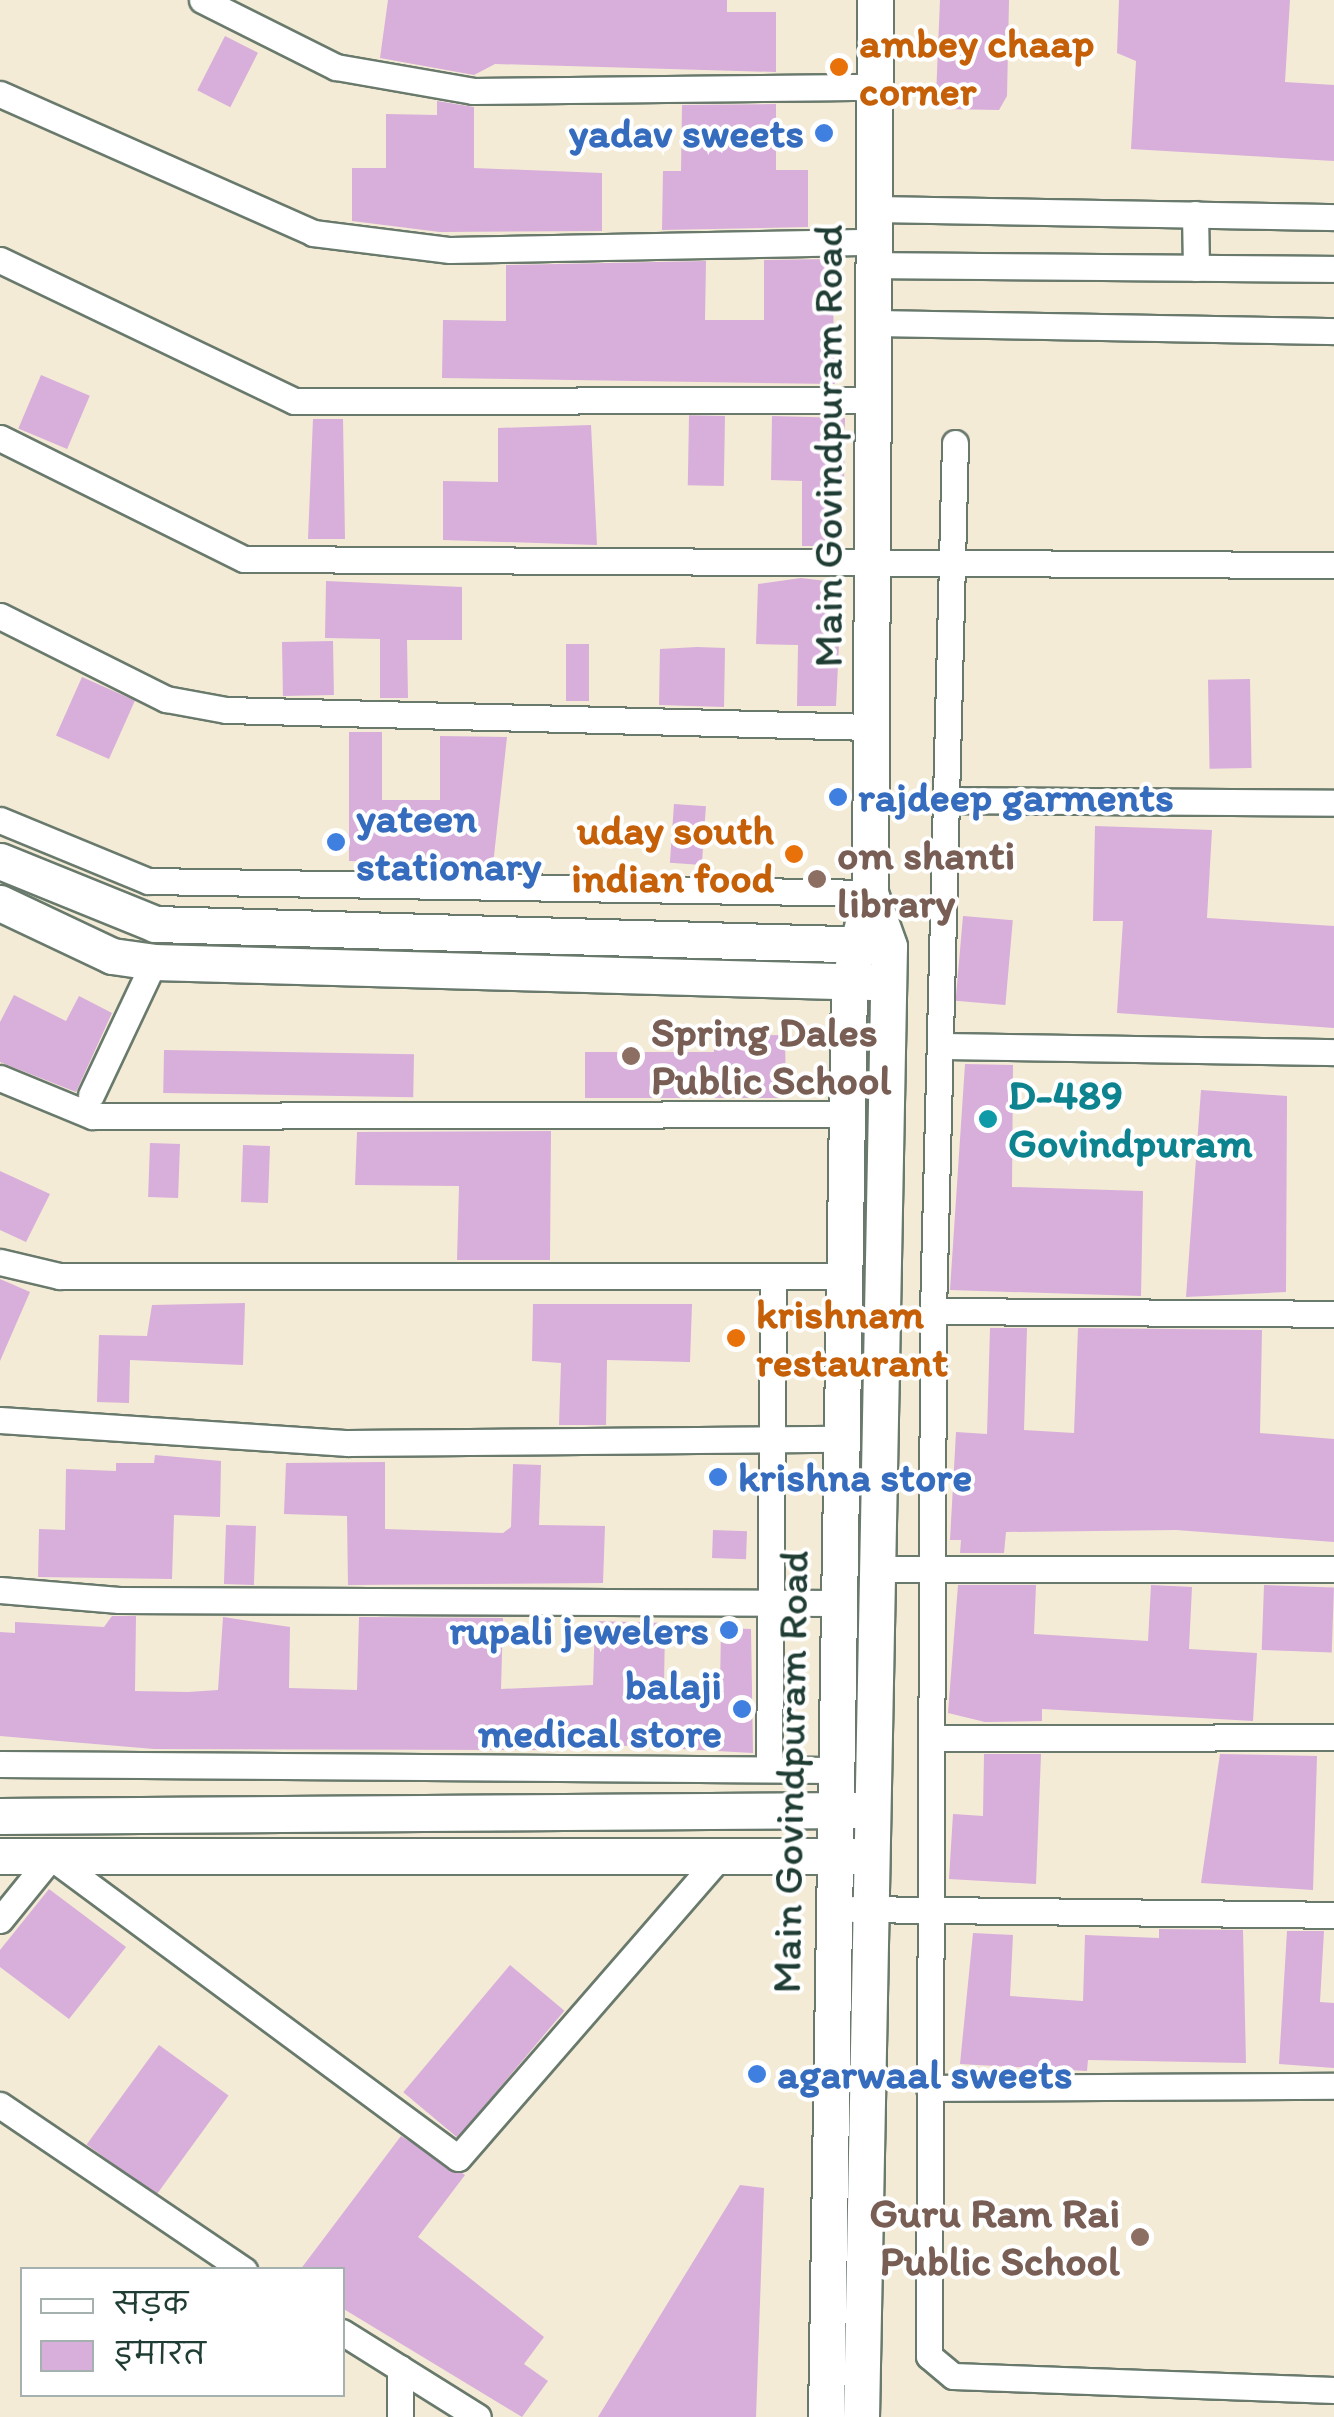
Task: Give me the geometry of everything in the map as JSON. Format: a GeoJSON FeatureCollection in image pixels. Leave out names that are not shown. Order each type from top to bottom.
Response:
{"type":"FeatureCollection","features":[{"type":"Feature","properties":{"kind":"street"},"geometry":{"type":"LineString","coordinates":[[202,0],[336,66],[473,91],[875,87]]}},
{"type":"Feature","properties":{"kind":"street","name":"Main Govindpuram Road"},"geometry":{"type":"LineString","coordinates":[[826,2417],[849,982],[852,944],[870,892],[876,0]]}},
{"type":"Feature","properties":{"kind":"street"},"geometry":{"type":"LineString","coordinates":[[0,94],[314,233],[450,250],[874,239],[1195,214],[1334,217]]}},
{"type":"Feature","properties":{"kind":"street"},"geometry":{"type":"LineString","coordinates":[[1195,214],[1196,268]]}},
{"type":"Feature","properties":{"kind":"street"},"geometry":{"type":"LineString","coordinates":[[874,239],[1196,268],[1334,269]]}},
{"type":"Feature","properties":{"kind":"street"},"geometry":{"type":"LineString","coordinates":[[0,260],[294,401],[874,400]]}},
{"type":"Feature","properties":{"kind":"street"},"geometry":{"type":"LineString","coordinates":[[874,323],[1334,331]]}},
{"type":"Feature","properties":{"kind":"street"},"geometry":{"type":"LineString","coordinates":[[0,438],[244,559],[1334,565]]}},
{"type":"Feature","properties":{"kind":"street"},"geometry":{"type":"LineString","coordinates":[[954,443],[933,1310],[938,1570],[932,1738],[929,2088],[932,2367],[952,2376],[1334,2390]]}},
{"type":"Feature","properties":{"kind":"street"},"geometry":{"type":"LineString","coordinates":[[0,616],[166,699],[226,710],[872,727]]}},
{"type":"Feature","properties":{"kind":"street"},"geometry":{"type":"LineString","coordinates":[[947,800],[1334,804]]}},
{"type":"Feature","properties":{"kind":"street"},"geometry":{"type":"LineString","coordinates":[[0,820],[148,881],[870,892]]}},
{"type":"Feature","properties":{"kind":"street"},"geometry":{"type":"LineString","coordinates":[[0,861],[155,924],[889,946]]}},
{"type":"Feature","properties":{"kind":"street","name":"Main Govindpuram Road"},"geometry":{"type":"LineString","coordinates":[[861,2417],[868,1856],[889,946],[870,892]]}},
{"type":"Feature","properties":{"kind":"street"},"geometry":{"type":"LineString","coordinates":[[0,904],[112,956],[154,962],[888,982]]}},
{"type":"Feature","properties":{"kind":"street"},"geometry":{"type":"LineString","coordinates":[[90,1094],[154,962]]}},
{"type":"Feature","properties":{"kind":"street"},"geometry":{"type":"LineString","coordinates":[[941,1046],[1334,1052]]}},
{"type":"Feature","properties":{"kind":"street"},"geometry":{"type":"LineString","coordinates":[[0,1078],[92,1116],[847,1114]]}},
{"type":"Feature","properties":{"kind":"street"},"geometry":{"type":"LineString","coordinates":[[0,1262],[60,1276],[844,1276]]}},
{"type":"Feature","properties":{"kind":"street"},"geometry":{"type":"LineString","coordinates":[[769,1769],[772,1276]]}},
{"type":"Feature","properties":{"kind":"street"},"geometry":{"type":"LineString","coordinates":[[933,1310],[1334,1314]]}},
{"type":"Feature","properties":{"kind":"street"},"geometry":{"type":"LineString","coordinates":[[0,1420],[348,1443],[841,1438]]}},
{"type":"Feature","properties":{"kind":"street"},"geometry":{"type":"LineString","coordinates":[[874,1569],[1334,1569]]}},
{"type":"Feature","properties":{"kind":"street"},"geometry":{"type":"LineString","coordinates":[[0,1590],[119,1600],[770,1605],[838,1602]]}},
{"type":"Feature","properties":{"kind":"street"},"geometry":{"type":"LineString","coordinates":[[932,1738],[1334,1738]]}},
{"type":"Feature","properties":{"kind":"street"},"geometry":{"type":"LineString","coordinates":[[0,1764],[834,1770]]}},
{"type":"Feature","properties":{"kind":"street"},"geometry":{"type":"LineString","coordinates":[[0,1816],[869,1810]]}},
{"type":"Feature","properties":{"kind":"street"},"geometry":{"type":"LineString","coordinates":[[0,1856],[868,1856]]}},
{"type":"Feature","properties":{"kind":"street"},"geometry":{"type":"LineString","coordinates":[[51,1856],[458,2158],[720,1857]]}},
{"type":"Feature","properties":{"kind":"street"},"geometry":{"type":"LineString","coordinates":[[0,1920],[51,1856]]}},
{"type":"Feature","properties":{"kind":"street"},"geometry":{"type":"LineString","coordinates":[[833,1909],[1334,1915]]}},
{"type":"Feature","properties":{"kind":"street"},"geometry":{"type":"LineString","coordinates":[[929,2088],[1334,2086]]}},
{"type":"Feature","properties":{"kind":"street"},"geometry":{"type":"LineString","coordinates":[[0,2105],[240,2267]]}},
{"type":"Feature","properties":{"kind":"street"},"geometry":{"type":"LineString","coordinates":[[345,2334],[478,2417]]}},
{"type":"Feature","properties":{"kind":"street"},"geometry":{"type":"LineString","coordinates":[[400,2368],[400,2417]]}},
{"type":"Feature","properties":{"kind":"building"},"geometry":{"type":"Polygon","coordinates":[[[388,0],[727,0],[727,12],[776,12],[776,72],[495,64],[474,75],[380,58],[388,0]]]}},
{"type":"Feature","properties":{"kind":"building"},"geometry":{"type":"Polygon","coordinates":[[[940,0],[1009,0],[1007,96],[999,110],[945,109],[936,97],[940,0]]]}},
{"type":"Feature","properties":{"kind":"building"},"geometry":{"type":"Polygon","coordinates":[[[1119,0],[1290,0],[1285,82],[1334,85],[1334,161],[1131,149],[1136,61],[1117,53],[1119,0]]]}},
{"type":"Feature","properties":{"kind":"building"},"geometry":{"type":"Polygon","coordinates":[[[225,36],[258,53],[230,107],[197,90],[225,36]]]}},
{"type":"Feature","properties":{"kind":"building"},"geometry":{"type":"Polygon","coordinates":[[[437,101],[474,107],[474,168],[602,173],[602,231],[440,232],[352,221],[352,168],[386,168],[386,114],[437,115],[437,101]]]}},
{"type":"Feature","properties":{"kind":"building"},"geometry":{"type":"Polygon","coordinates":[[[776,104],[776,170],[808,170],[808,227],[662,230],[663,171],[681,171],[682,105],[776,104]]]}},
{"type":"Feature","properties":{"kind":"building"},"geometry":{"type":"Polygon","coordinates":[[[832,259],[835,384],[442,378],[443,320],[506,321],[506,265],[706,261],[705,320],[764,320],[764,260],[832,259]]]}},
{"type":"Feature","properties":{"kind":"building"},"geometry":{"type":"Polygon","coordinates":[[[41,375],[90,396],[67,449],[18,428],[41,375]]]}},
{"type":"Feature","properties":{"kind":"building"},"geometry":{"type":"Polygon","coordinates":[[[689,415],[725,416],[724,486],[688,485],[689,415]]]}},
{"type":"Feature","properties":{"kind":"building"},"geometry":{"type":"Polygon","coordinates":[[[772,416],[845,418],[844,484],[829,484],[828,546],[802,546],[802,481],[771,480],[772,416]]]}},
{"type":"Feature","properties":{"kind":"building"},"geometry":{"type":"Polygon","coordinates":[[[313,419],[343,419],[345,539],[308,539],[313,419]]]}},
{"type":"Feature","properties":{"kind":"building"},"geometry":{"type":"Polygon","coordinates":[[[591,425],[597,545],[443,540],[443,481],[498,482],[498,428],[591,425]]]}},
{"type":"Feature","properties":{"kind":"building"},"geometry":{"type":"Polygon","coordinates":[[[801,578],[842,583],[836,706],[797,706],[798,645],[756,644],[758,584],[801,578]]]}},
{"type":"Feature","properties":{"kind":"building"},"geometry":{"type":"Polygon","coordinates":[[[326,581],[462,587],[462,640],[407,640],[408,698],[380,698],[380,639],[325,638],[326,581]]]}},
{"type":"Feature","properties":{"kind":"building"},"geometry":{"type":"Polygon","coordinates":[[[333,641],[334,695],[283,696],[282,642],[333,641]]]}},
{"type":"Feature","properties":{"kind":"building"},"geometry":{"type":"Polygon","coordinates":[[[566,644],[589,644],[589,701],[566,701],[566,644]]]}},
{"type":"Feature","properties":{"kind":"building"},"geometry":{"type":"Polygon","coordinates":[[[725,648],[724,707],[659,705],[660,649],[725,648]]]}},
{"type":"Feature","properties":{"kind":"building"},"geometry":{"type":"Polygon","coordinates":[[[82,677],[135,701],[109,759],[56,735],[82,677]]]}},
{"type":"Feature","properties":{"kind":"building"},"geometry":{"type":"Polygon","coordinates":[[[1250,679],[1252,768],[1210,769],[1208,680],[1250,679]]]}},
{"type":"Feature","properties":{"kind":"building"},"geometry":{"type":"Polygon","coordinates":[[[349,732],[382,732],[382,800],[440,800],[440,736],[507,737],[493,865],[349,861],[349,732]]]}},
{"type":"Feature","properties":{"kind":"building"},"geometry":{"type":"Polygon","coordinates":[[[674,804],[706,806],[702,865],[670,863],[674,804]]]}},
{"type":"Feature","properties":{"kind":"building"},"geometry":{"type":"Polygon","coordinates":[[[1095,826],[1212,830],[1207,918],[1334,926],[1334,1028],[1117,1013],[1123,921],[1093,921],[1095,826]]]}},
{"type":"Feature","properties":{"kind":"building"},"geometry":{"type":"Polygon","coordinates":[[[963,916],[1013,920],[1005,1005],[956,1001],[963,916]]]}},
{"type":"Feature","properties":{"kind":"building"},"geometry":{"type":"Polygon","coordinates":[[[14,995],[66,1021],[79,996],[112,1013],[76,1092],[0,1062],[0,1022],[14,995]]]}},
{"type":"Feature","properties":{"kind":"building"},"geometry":{"type":"Polygon","coordinates":[[[785,1035],[786,1098],[585,1098],[585,1052],[714,1052],[714,1036],[785,1035]]]}},
{"type":"Feature","properties":{"kind":"building"},"geometry":{"type":"Polygon","coordinates":[[[164,1050],[414,1054],[413,1097],[163,1093],[164,1050]]]}},
{"type":"Feature","properties":{"kind":"building"},"geometry":{"type":"Polygon","coordinates":[[[965,1064],[1013,1065],[1012,1187],[1143,1191],[1141,1296],[950,1290],[965,1064]]]}},
{"type":"Feature","properties":{"kind":"building"},"geometry":{"type":"Polygon","coordinates":[[[1201,1090],[1287,1096],[1286,1292],[1186,1297],[1201,1090]]]}},
{"type":"Feature","properties":{"kind":"building"},"geometry":{"type":"Polygon","coordinates":[[[551,1131],[550,1260],[457,1260],[459,1186],[355,1185],[357,1132],[551,1131]]]}},
{"type":"Feature","properties":{"kind":"building"},"geometry":{"type":"Polygon","coordinates":[[[150,1143],[180,1144],[178,1198],[148,1197],[150,1143]]]}},
{"type":"Feature","properties":{"kind":"building"},"geometry":{"type":"Polygon","coordinates":[[[243,1145],[270,1146],[268,1203],[241,1202],[243,1145]]]}},
{"type":"Feature","properties":{"kind":"building"},"geometry":{"type":"Polygon","coordinates":[[[0,1171],[50,1194],[26,1242],[0,1230],[0,1171]]]}},
{"type":"Feature","properties":{"kind":"building"},"geometry":{"type":"Polygon","coordinates":[[[0,1279],[30,1292],[0,1361],[0,1279]]]}},
{"type":"Feature","properties":{"kind":"building"},"geometry":{"type":"Polygon","coordinates":[[[245,1303],[243,1365],[130,1360],[129,1403],[97,1402],[99,1335],[147,1336],[152,1305],[245,1303]]]}},
{"type":"Feature","properties":{"kind":"building"},"geometry":{"type":"Polygon","coordinates":[[[533,1304],[692,1304],[690,1362],[607,1360],[606,1425],[559,1425],[561,1363],[532,1361],[533,1304]]]}},
{"type":"Feature","properties":{"kind":"building"},"geometry":{"type":"Polygon","coordinates":[[[990,1328],[1027,1328],[1024,1430],[1074,1433],[1078,1328],[1262,1330],[1260,1433],[1334,1439],[1334,1542],[1176,1530],[1006,1532],[1004,1553],[960,1553],[961,1540],[950,1540],[956,1432],[987,1434],[990,1328]]]}},
{"type":"Feature","properties":{"kind":"building"},"geometry":{"type":"Polygon","coordinates":[[[155,1455],[221,1461],[220,1517],[174,1515],[172,1579],[38,1577],[39,1529],[65,1530],[66,1469],[116,1471],[116,1463],[154,1463],[155,1455]]]}},
{"type":"Feature","properties":{"kind":"building"},"geometry":{"type":"Polygon","coordinates":[[[385,1462],[385,1529],[503,1533],[511,1527],[513,1464],[541,1465],[539,1525],[605,1526],[603,1583],[348,1585],[347,1516],[284,1514],[286,1463],[385,1462]]]}},
{"type":"Feature","properties":{"kind":"building"},"geometry":{"type":"Polygon","coordinates":[[[226,1525],[256,1526],[254,1585],[224,1584],[226,1525]]]}},
{"type":"Feature","properties":{"kind":"building"},"geometry":{"type":"Polygon","coordinates":[[[713,1530],[747,1531],[746,1559],[712,1558],[713,1530]]]}},
{"type":"Feature","properties":{"kind":"building"},"geometry":{"type":"Polygon","coordinates":[[[958,1585],[1036,1585],[1034,1634],[1148,1641],[1151,1585],[1192,1587],[1189,1649],[1257,1653],[1253,1721],[1042,1709],[1042,1721],[985,1722],[948,1713],[958,1585]]]}},
{"type":"Feature","properties":{"kind":"building"},"geometry":{"type":"Polygon","coordinates":[[[1264,1585],[1334,1587],[1332,1652],[1262,1650],[1264,1585]]]}},
{"type":"Feature","properties":{"kind":"building"},"geometry":{"type":"Polygon","coordinates":[[[112,1616],[136,1616],[135,1691],[218,1690],[223,1617],[290,1627],[289,1688],[357,1690],[359,1617],[503,1618],[501,1689],[593,1685],[595,1621],[665,1623],[664,1687],[720,1689],[721,1628],[751,1629],[753,1753],[539,1741],[538,1750],[154,1749],[0,1736],[0,1632],[15,1633],[15,1622],[104,1627],[112,1616]]]}},
{"type":"Feature","properties":{"kind":"building"},"geometry":{"type":"Polygon","coordinates":[[[984,1754],[1041,1754],[1036,1884],[949,1879],[953,1814],[983,1816],[984,1754]]]}},
{"type":"Feature","properties":{"kind":"building"},"geometry":{"type":"Polygon","coordinates":[[[1220,1754],[1317,1756],[1313,1890],[1201,1883],[1220,1754]]]}},
{"type":"Feature","properties":{"kind":"building"},"geometry":{"type":"Polygon","coordinates":[[[49,1889],[126,1947],[69,2019],[0,1967],[0,1950],[49,1889]]]}},
{"type":"Feature","properties":{"kind":"building"},"geometry":{"type":"Polygon","coordinates":[[[1159,1929],[1243,1930],[1246,2063],[1088,2060],[1087,2071],[960,2064],[973,1933],[1013,1935],[1010,1996],[1083,2001],[1085,1935],[1159,1938],[1159,1929]]]}},
{"type":"Feature","properties":{"kind":"building"},"geometry":{"type":"Polygon","coordinates":[[[1287,1931],[1324,1931],[1320,2002],[1334,2003],[1334,2068],[1279,2064],[1287,1931]]]}},
{"type":"Feature","properties":{"kind":"building"},"geometry":{"type":"Polygon","coordinates":[[[510,1965],[564,2011],[458,2138],[403,2092],[510,1965]]]}},
{"type":"Feature","properties":{"kind":"building"},"geometry":{"type":"Polygon","coordinates":[[[159,2045],[229,2096],[156,2195],[87,2145],[159,2045]]]}},
{"type":"Feature","properties":{"kind":"building"},"geometry":{"type":"Polygon","coordinates":[[[401,2136],[465,2175],[418,2237],[544,2337],[524,2364],[548,2381],[522,2417],[345,2310],[345,2267],[302,2267],[401,2136]]]}},
{"type":"Feature","properties":{"kind":"building"},"geometry":{"type":"Polygon","coordinates":[[[740,2185],[764,2188],[756,2417],[598,2417],[740,2185]]]}},
{"type":"Feature","properties":{"kind":"place","name":"ambey chaap corner"},"geometry":{"type":"Point","coordinates":[839,67]}},
{"type":"Feature","properties":{"kind":"place","name":"yadav sweets"},"geometry":{"type":"Point","coordinates":[824,133]}},
{"type":"Feature","properties":{"kind":"place","name":"rajdeep garments"},"geometry":{"type":"Point","coordinates":[838,797]}},
{"type":"Feature","properties":{"kind":"place","name":"yateen stationary"},"geometry":{"type":"Point","coordinates":[336,842]}},
{"type":"Feature","properties":{"kind":"place","name":"uday south indian food"},"geometry":{"type":"Point","coordinates":[794,854]}},
{"type":"Feature","properties":{"kind":"place","name":"om shanti library"},"geometry":{"type":"Point","coordinates":[817,879]}},
{"type":"Feature","properties":{"kind":"place","name":"Spring Dales Public School"},"geometry":{"type":"Point","coordinates":[631,1056]}},
{"type":"Feature","properties":{"kind":"place","name":"D-489 Govindpuram"},"geometry":{"type":"Point","coordinates":[988,1119]}},
{"type":"Feature","properties":{"kind":"place","name":"krishnam restaurant"},"geometry":{"type":"Point","coordinates":[736,1338]}},
{"type":"Feature","properties":{"kind":"place","name":"krishna store"},"geometry":{"type":"Point","coordinates":[718,1477]}},
{"type":"Feature","properties":{"kind":"place","name":"rupali jewelers"},"geometry":{"type":"Point","coordinates":[729,1630]}},
{"type":"Feature","properties":{"kind":"place","name":"balaji medical store"},"geometry":{"type":"Point","coordinates":[742,1709]}},
{"type":"Feature","properties":{"kind":"place","name":"agarwaal sweets"},"geometry":{"type":"Point","coordinates":[757,2074]}},
{"type":"Feature","properties":{"kind":"place","name":"Guru Ram Rai Public School"},"geometry":{"type":"Point","coordinates":[1140,2237]}}]}
